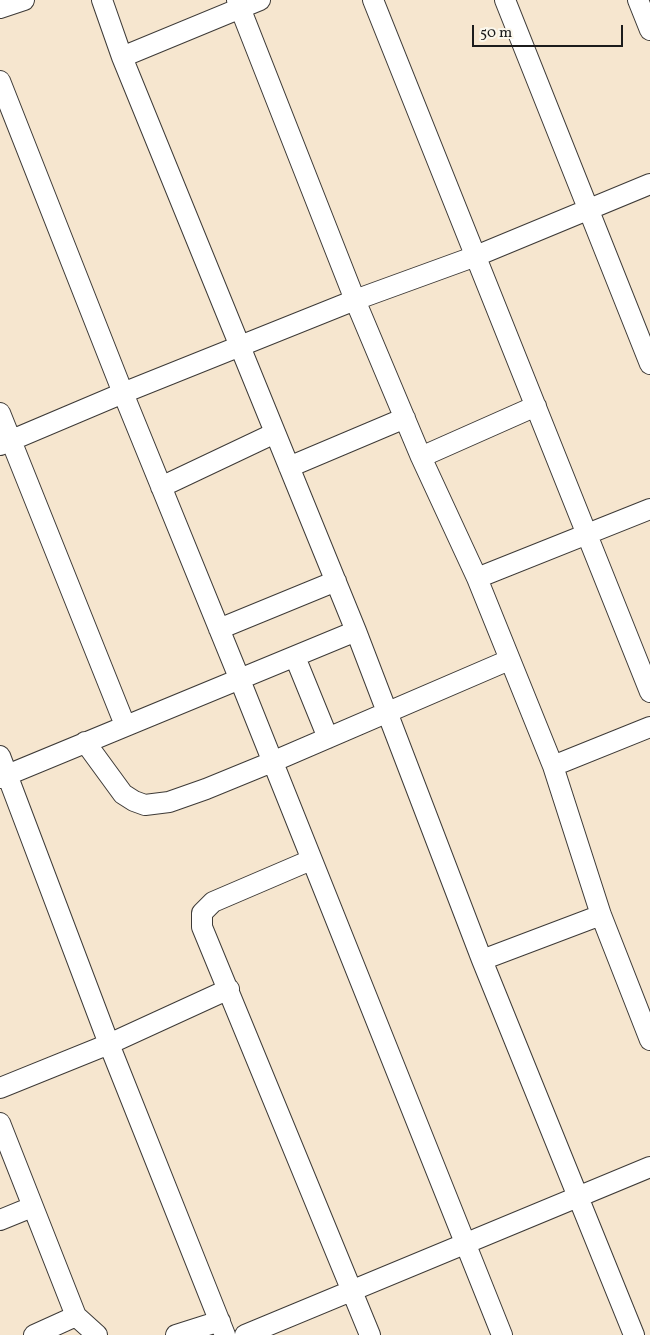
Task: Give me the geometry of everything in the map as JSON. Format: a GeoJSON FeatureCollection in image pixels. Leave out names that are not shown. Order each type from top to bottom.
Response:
{"type":"FeatureCollection","features":[{"type":"Feature","properties":{"kind":"street"},"geometry":{"type":"LineString","coordinates":[[0,8],[24,0]]}},
{"type":"Feature","properties":{"kind":"street"},"geometry":{"type":"LineString","coordinates":[[102,0],[122,57],[356,631],[482,960],[634,1335]]}},
{"type":"Feature","properties":{"kind":"street"},"geometry":{"type":"LineString","coordinates":[[122,57],[239,5],[260,0]]}},
{"type":"Feature","properties":{"kind":"street"},"geometry":{"type":"LineString","coordinates":[[373,0],[650,692]]}},
{"type":"Feature","properties":{"kind":"street"},"geometry":{"type":"LineString","coordinates":[[505,0],[650,364]]}},
{"type":"Feature","properties":{"kind":"street"},"geometry":{"type":"LineString","coordinates":[[638,0],[650,30]]}},
{"type":"Feature","properties":{"kind":"street"},"geometry":{"type":"LineString","coordinates":[[239,5],[355,300],[421,457],[477,578],[553,766],[601,915],[650,1040]]}},
{"type":"Feature","properties":{"kind":"street"},"geometry":{"type":"LineString","coordinates":[[0,81],[123,393],[502,1335]]}},
{"type":"Feature","properties":{"kind":"street"},"geometry":{"type":"LineString","coordinates":[[5,443],[123,393],[240,348],[355,300],[476,256],[650,184]]}},
{"type":"Feature","properties":{"kind":"street"},"geometry":{"type":"LineString","coordinates":[[421,457],[536,406]]}},
{"type":"Feature","properties":{"kind":"street"},"geometry":{"type":"LineString","coordinates":[[0,413],[5,443],[125,725]]}},
{"type":"Feature","properties":{"kind":"street"},"geometry":{"type":"LineString","coordinates":[[289,467],[404,418]]}},
{"type":"Feature","properties":{"kind":"street"},"geometry":{"type":"LineString","coordinates":[[161,486],[275,434]]}},
{"type":"Feature","properties":{"kind":"street"},"geometry":{"type":"LineString","coordinates":[[477,578],[650,509]]}},
{"type":"Feature","properties":{"kind":"street"},"geometry":{"type":"LineString","coordinates":[[219,629],[336,582]]}},
{"type":"Feature","properties":{"kind":"street"},"geometry":{"type":"LineString","coordinates":[[4,776],[356,631]]}},
{"type":"Feature","properties":{"kind":"street"},"geometry":{"type":"LineString","coordinates":[[295,657],[328,738]]}},
{"type":"Feature","properties":{"kind":"street"},"geometry":{"type":"LineString","coordinates":[[85,742],[123,794],[145,805],[169,802],[272,762],[509,660]]}},
{"type":"Feature","properties":{"kind":"street"},"geometry":{"type":"LineString","coordinates":[[553,766],[650,727]]}},
{"type":"Feature","properties":{"kind":"street"},"geometry":{"type":"LineString","coordinates":[[0,756],[4,776],[223,1328],[176,1335]]}},
{"type":"Feature","properties":{"kind":"street"},"geometry":{"type":"LineString","coordinates":[[311,860],[213,902],[202,913],[202,927],[370,1335]]}},
{"type":"Feature","properties":{"kind":"street"},"geometry":{"type":"LineString","coordinates":[[482,960],[601,915]]}},
{"type":"Feature","properties":{"kind":"street"},"geometry":{"type":"LineString","coordinates":[[0,1088],[109,1044],[229,989]]}},
{"type":"Feature","properties":{"kind":"street"},"geometry":{"type":"LineString","coordinates":[[0,1123],[76,1316],[97,1335]]}},
{"type":"Feature","properties":{"kind":"street"},"geometry":{"type":"LineString","coordinates":[[245,1335],[650,1167]]}},
{"type":"Feature","properties":{"kind":"street"},"geometry":{"type":"LineString","coordinates":[[0,1220],[32,1207]]}},
{"type":"Feature","properties":{"kind":"street"},"geometry":{"type":"LineString","coordinates":[[34,1335],[76,1316]]}}]}
